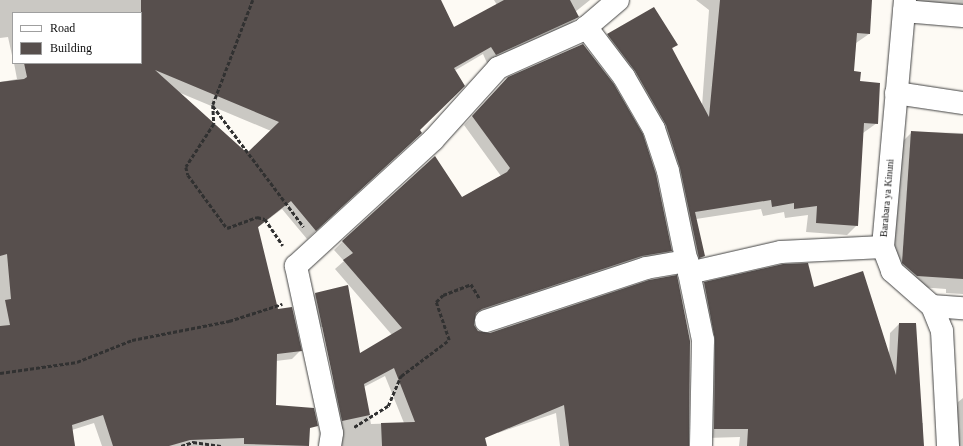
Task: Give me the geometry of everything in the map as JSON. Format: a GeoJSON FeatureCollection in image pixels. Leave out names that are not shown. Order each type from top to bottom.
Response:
{"type":"FeatureCollection","features":[{"type":"Feature","properties":{"kind":"street"},"geometry":{"type":"LineString","coordinates":[[330,444],[332,433],[296,266],[433,140],[498,68],[586,27],[618,0]]}},
{"type":"Feature","properties":{"kind":"street"},"geometry":{"type":"LineString","coordinates":[[904,6],[963,16]]}},
{"type":"Feature","properties":{"kind":"street","name":"Barabara ya Kinuni"},"geometry":{"type":"LineString","coordinates":[[904,6],[883,247],[892,271],[932,306],[942,331],[948,446]]}},
{"type":"Feature","properties":{"kind":"street"},"geometry":{"type":"LineString","coordinates":[[586,27],[624,77],[654,129],[668,170],[703,340],[701,446]]}},
{"type":"Feature","properties":{"kind":"street"},"geometry":{"type":"LineString","coordinates":[[896,93],[963,103]]}},
{"type":"Feature","properties":{"kind":"street"},"geometry":{"type":"LineString","coordinates":[[486,321],[646,268],[688,267],[781,252],[883,247]]}},
{"type":"Feature","properties":{"kind":"street"},"geometry":{"type":"LineString","coordinates":[[932,306],[963,308]]}},
{"type":"Feature","properties":{"kind":"path"},"geometry":{"type":"LineString","coordinates":[[253,0],[213,105],[214,124],[186,167],[188,175],[227,228],[258,218],[265,220],[296,266]]}},
{"type":"Feature","properties":{"kind":"path"},"geometry":{"type":"LineString","coordinates":[[213,105],[319,246]]}},
{"type":"Feature","properties":{"kind":"path"},"geometry":{"type":"LineString","coordinates":[[330,444],[388,406],[401,376],[450,340],[436,302],[443,295],[471,284],[486,321]]}},
{"type":"Feature","properties":{"kind":"path"},"geometry":{"type":"LineString","coordinates":[[0,373],[77,362],[132,340],[229,321],[304,299]]}},
{"type":"Feature","properties":{"kind":"path"},"geometry":{"type":"LineString","coordinates":[[181,446],[193,442],[223,446]]}},
{"type":"Feature","properties":{"kind":"building"},"geometry":{"type":"Polygon","coordinates":[[[141,0],[441,0],[454,27],[504,0],[570,0],[579,17],[496,55],[491,47],[454,68],[465,86],[420,130],[422,133],[316,231],[291,201],[258,227],[278,309],[292,307],[302,351],[277,354],[276,405],[314,408],[318,426],[310,428],[309,446],[244,444],[244,438],[190,440],[169,446],[113,446],[103,415],[72,425],[75,446],[0,446],[0,326],[10,325],[5,300],[11,299],[7,254],[0,256],[0,82],[24,79],[27,77],[24,64],[142,64],[141,0]],[[155,70],[247,153],[279,122],[155,70]]]}},
{"type":"Feature","properties":{"kind":"building"},"geometry":{"type":"Polygon","coordinates":[[[720,0],[872,0],[870,34],[857,33],[854,71],[861,72],[860,81],[880,83],[878,124],[864,123],[858,226],[816,223],[817,206],[794,209],[794,203],[772,207],[771,200],[695,212],[705,256],[699,258],[680,168],[666,125],[635,71],[607,34],[654,7],[678,45],[672,48],[709,117],[720,0]]]}},
{"type":"Feature","properties":{"kind":"building"},"geometry":{"type":"Polygon","coordinates":[[[583,44],[614,84],[643,134],[656,174],[672,251],[642,256],[482,309],[476,313],[474,325],[478,331],[490,333],[649,280],[677,275],[690,341],[689,446],[569,446],[564,405],[485,438],[487,446],[382,446],[381,423],[415,422],[394,368],[364,384],[370,415],[342,421],[315,293],[348,285],[360,353],[402,328],[343,260],[353,253],[342,241],[435,156],[462,197],[507,172],[510,168],[472,116],[508,77],[583,44]]]}},
{"type":"Feature","properties":{"kind":"building"},"geometry":{"type":"Polygon","coordinates":[[[911,131],[963,134],[963,279],[917,276],[902,263],[911,131]]]}},
{"type":"Feature","properties":{"kind":"building"},"geometry":{"type":"Polygon","coordinates":[[[808,263],[814,287],[863,271],[896,375],[899,323],[916,323],[924,446],[747,446],[748,429],[714,429],[715,340],[704,282],[783,264],[808,263]]]}}]}
